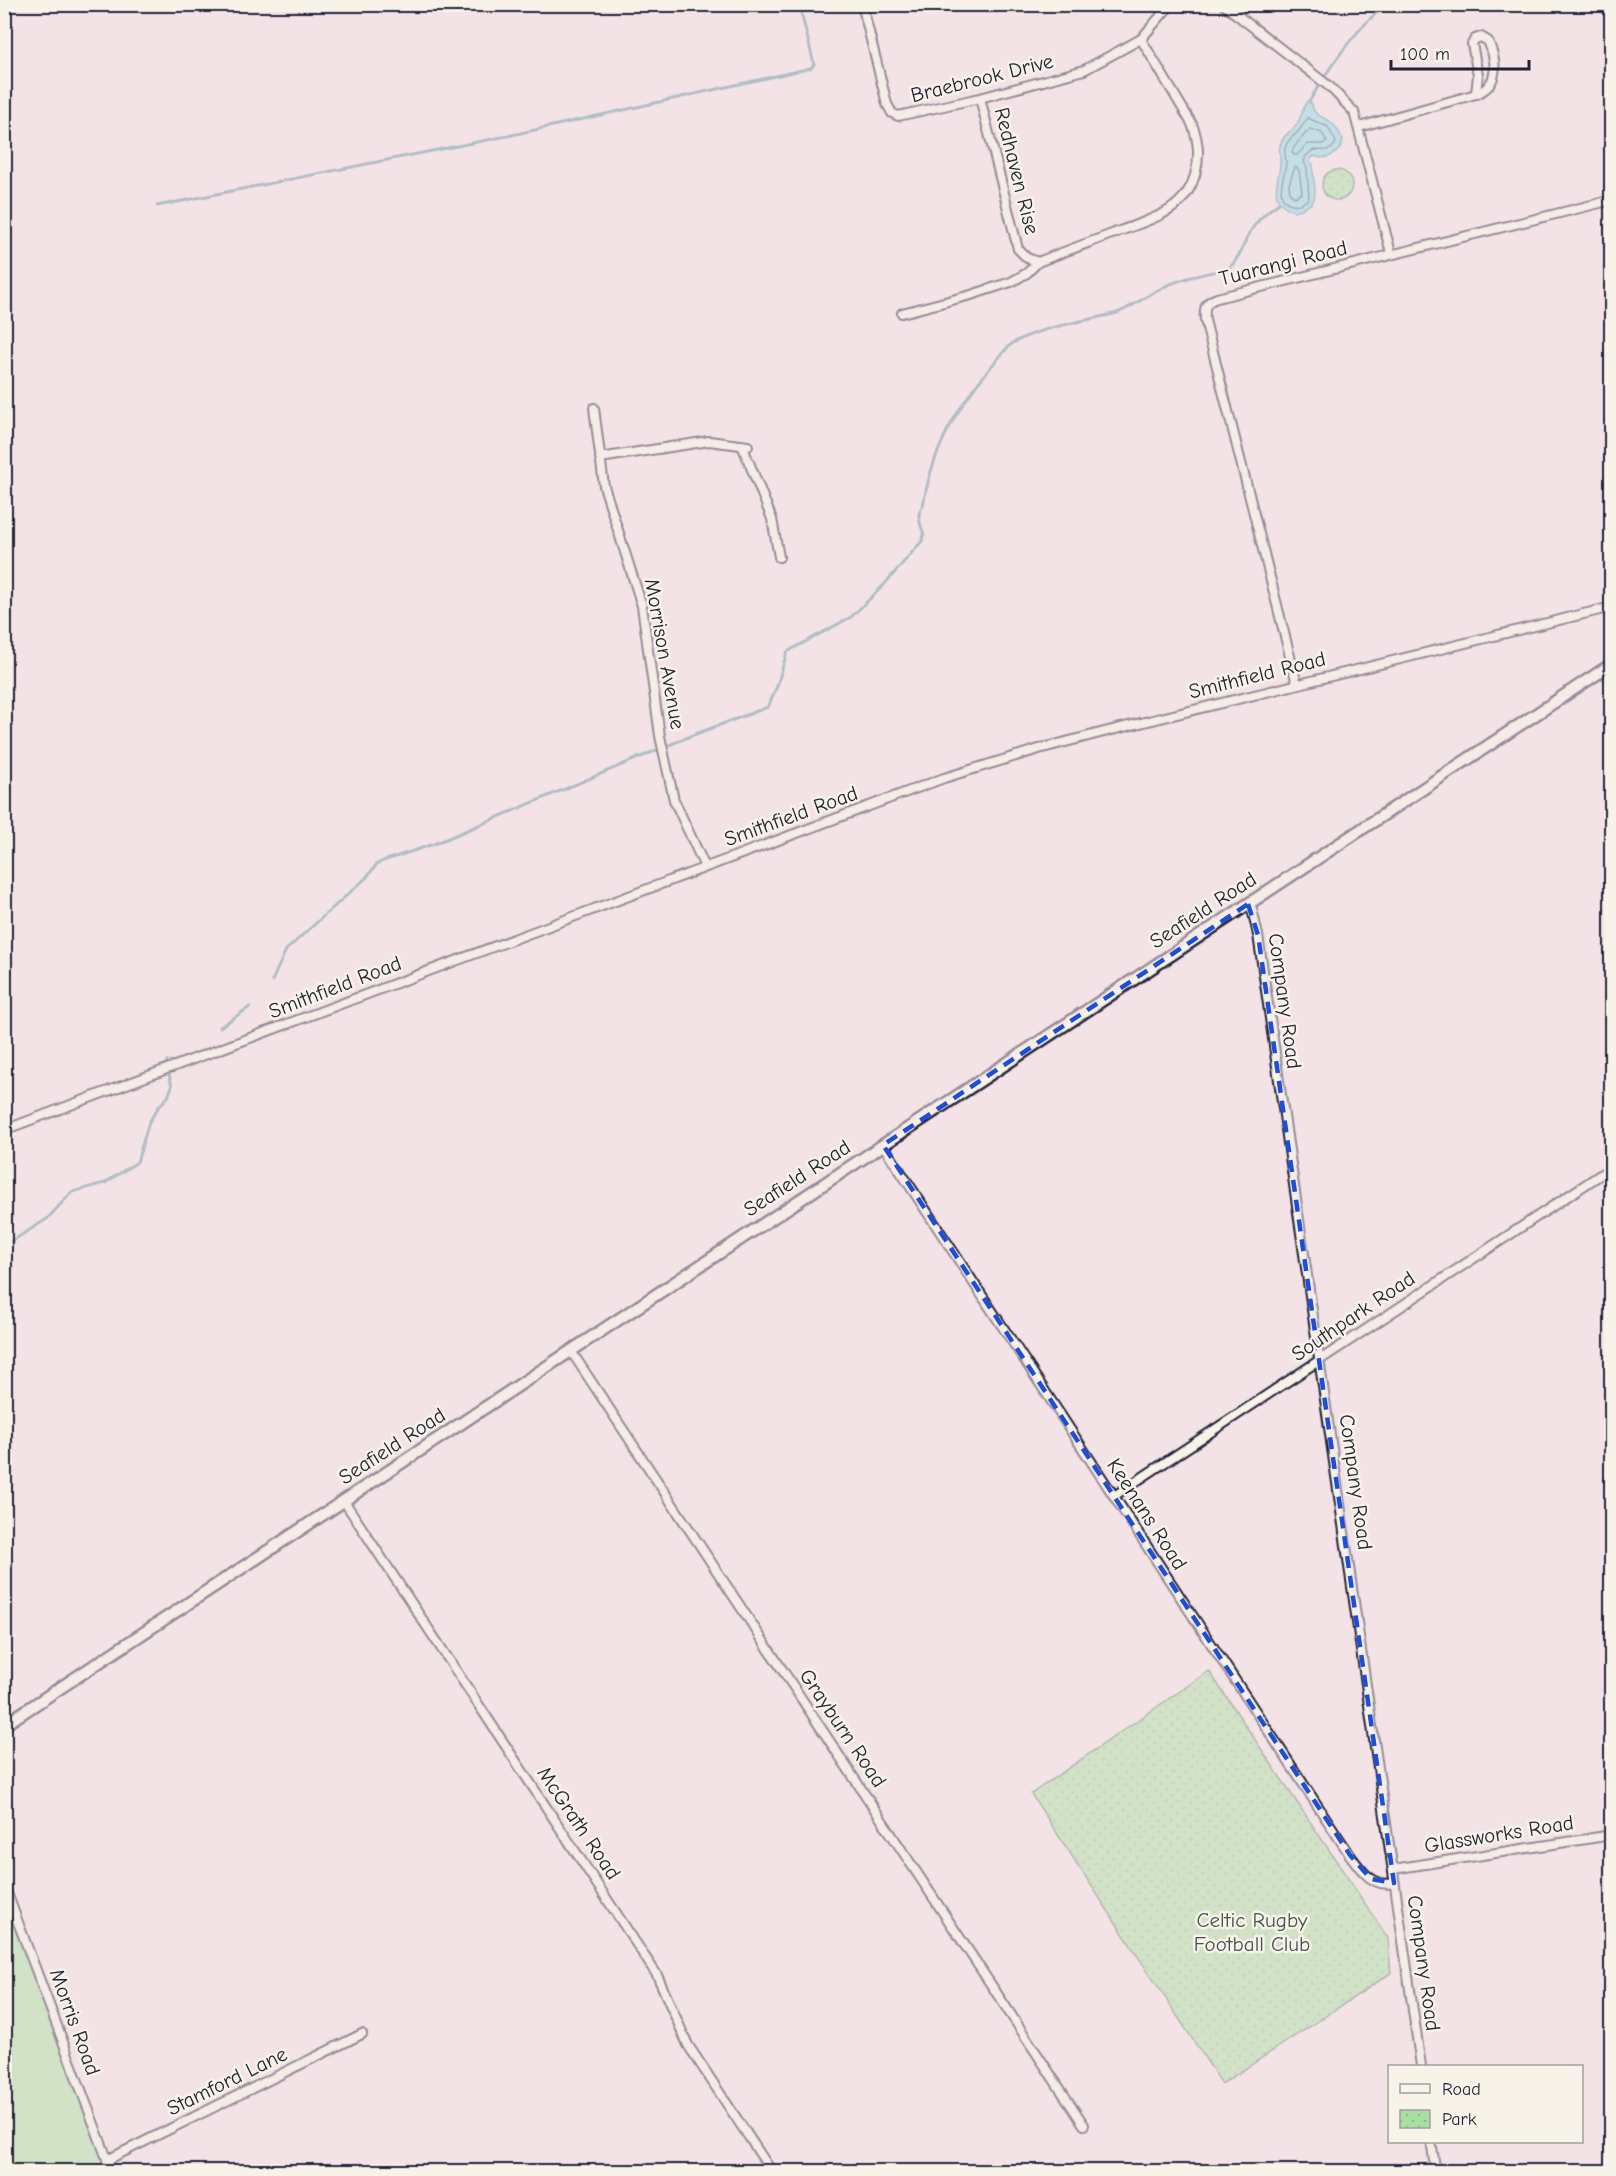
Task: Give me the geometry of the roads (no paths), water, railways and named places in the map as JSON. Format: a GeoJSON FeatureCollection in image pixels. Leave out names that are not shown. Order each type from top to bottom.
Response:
{"type":"FeatureCollection","features":[{"type":"Feature","properties":{"kind":"street","name":"Braebrook Drive"},"geometry":{"type":"LineString","coordinates":[[862,4],[887,104],[898,116],[980,98],[1084,70],[1141,39],[1171,4]]}},
{"type":"Feature","properties":{"kind":"street"},"geometry":{"type":"LineString","coordinates":[[1223,4],[1330,87],[1354,112],[1391,253]]}},
{"type":"Feature","properties":{"kind":"street"},"geometry":{"type":"LineString","coordinates":[[1359,127],[1476,94],[1489,86],[1494,78],[1495,70],[1488,41],[1481,37],[1474,39],[1472,44],[1478,75],[1476,94]]}},
{"type":"Feature","properties":{"kind":"street","name":"Redhaven Rise"},"geometry":{"type":"LineString","coordinates":[[980,98],[1018,249],[1027,258],[1038,262],[1164,213],[1182,199],[1194,178],[1199,156],[1197,136],[1141,39]]}},
{"type":"Feature","properties":{"kind":"street","name":"Tuarangi Road"},"geometry":{"type":"LineString","coordinates":[[1297,684],[1205,320],[1204,308],[1209,301],[1217,298],[1611,200]]}},
{"type":"Feature","properties":{"kind":"street"},"geometry":{"type":"LineString","coordinates":[[902,313],[1011,282],[1027,273],[1038,262]]}},
{"type":"Feature","properties":{"kind":"street","name":"Morrison Avenue"},"geometry":{"type":"LineString","coordinates":[[594,408],[603,486],[642,606],[660,736],[674,800],[705,867]]}},
{"type":"Feature","properties":{"kind":"street"},"geometry":{"type":"LineString","coordinates":[[600,458],[709,441],[745,446],[772,519],[779,557]]}},
{"type":"Feature","properties":{"kind":"street","name":"Smithfield Road"},"geometry":{"type":"LineString","coordinates":[[4,1130],[944,778],[1104,732],[1611,607]]}},
{"type":"Feature","properties":{"kind":"street","name":"Seafield Road"},"geometry":{"type":"LineString","coordinates":[[4,1725],[1611,664]]}},
{"type":"Feature","properties":{"kind":"street","name":"Company Road"},"geometry":{"type":"LineString","coordinates":[[1248,904],[1252,909],[1258,935],[1421,2065]]}},
{"type":"Feature","properties":{"kind":"street","name":"Keenans Road"},"geometry":{"type":"LineString","coordinates":[[883,1145],[1350,1855],[1371,1879],[1382,1884],[1394,1883]]}},
{"type":"Feature","properties":{"kind":"street","name":"Southpark Road"},"geometry":{"type":"LineString","coordinates":[[1114,1496],[1611,1167]]}},
{"type":"Feature","properties":{"kind":"street","name":"Grayburn Road"},"geometry":{"type":"LineString","coordinates":[[571,1351],[1084,2125]]}},
{"type":"Feature","properties":{"kind":"street","name":"McGrath Road"},"geometry":{"type":"LineString","coordinates":[[344,1501],[657,1975],[688,2045],[772,2172]]}},
{"type":"Feature","properties":{"kind":"street","name":"Glassworks Road"},"geometry":{"type":"LineString","coordinates":[[1393,1869],[1611,1835]]}},
{"type":"Feature","properties":{"kind":"street","name":"Morris Road"},"geometry":{"type":"LineString","coordinates":[[4,1885],[112,2172]]}},
{"type":"Feature","properties":{"kind":"street","name":"Stamford Lane"},"geometry":{"type":"LineString","coordinates":[[107,2160],[362,2034]]}},
{"type":"Feature","properties":{"kind":"street"},"geometry":{"type":"LineString","coordinates":[[1431,2143],[1436,2172]]}},
{"type":"Feature","properties":{"kind":"water"},"geometry":{"type":"Polygon","coordinates":[[[1307,101],[1312,104],[1317,114],[1334,125],[1343,140],[1336,153],[1323,158],[1314,156],[1309,161],[1313,164],[1314,199],[1304,208],[1294,211],[1285,207],[1277,197],[1279,148],[1284,136],[1297,124],[1307,101]]]}},
{"type":"Feature","properties":{"kind":"waterway"},"geometry":{"type":"LineString","coordinates":[[157,206],[512,135],[811,68],[814,64],[799,4]]}},
{"type":"Feature","properties":{"kind":"waterway"},"geometry":{"type":"LineString","coordinates":[[1309,102],[1355,35],[1388,4]]}},
{"type":"Feature","properties":{"kind":"waterway"},"geometry":{"type":"LineString","coordinates":[[272,981],[286,950],[366,878],[377,864],[434,844],[693,735],[768,707],[787,652],[851,617],[883,586],[922,541],[924,535],[919,512],[923,506],[928,482],[943,439],[965,400],[1009,346],[1031,334],[1117,313],[1170,284],[1229,268],[1255,225],[1279,203]]}},
{"type":"Feature","properties":{"kind":"waterway"},"geometry":{"type":"LineString","coordinates":[[220,1027],[250,1007]]}},
{"type":"Feature","properties":{"kind":"waterway"},"geometry":{"type":"LineString","coordinates":[[165,1065],[167,1061]]}},
{"type":"Feature","properties":{"kind":"waterway"},"geometry":{"type":"LineString","coordinates":[[4,1246],[47,1219],[72,1192],[105,1183],[137,1162],[149,1122],[168,1097],[172,1086],[169,1075]]}},
{"type":"Feature","properties":{"kind":"park label","name":"Celtic Rugby Football Club"},"geometry":{"type":"Point","coordinates":[1252,1932]}}]}
